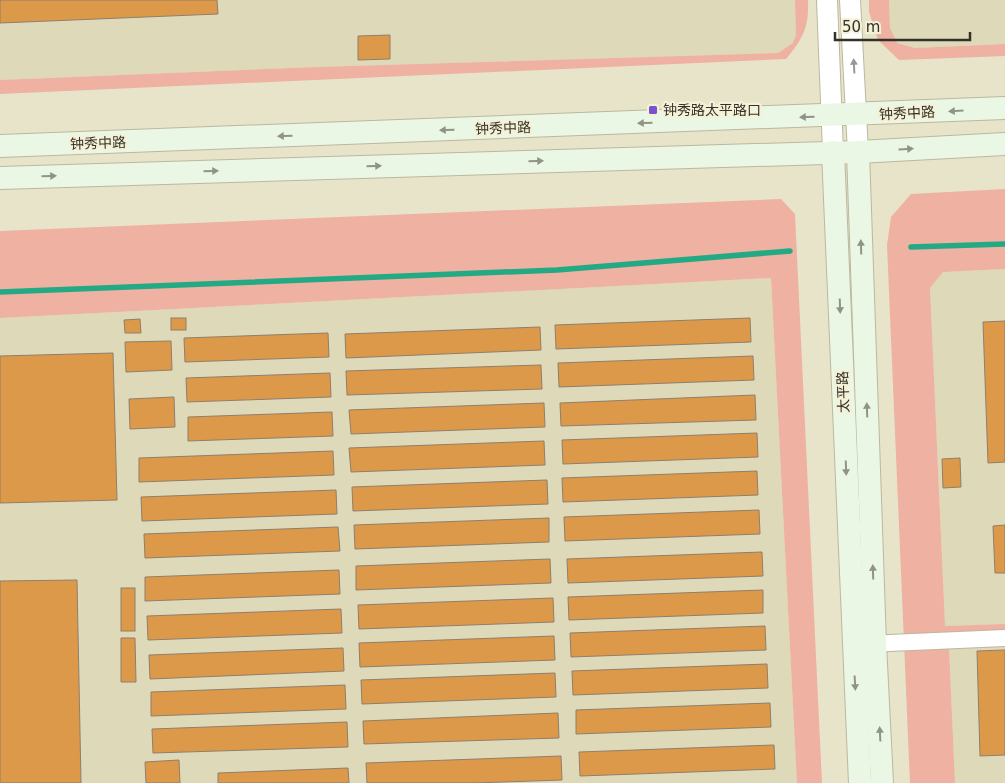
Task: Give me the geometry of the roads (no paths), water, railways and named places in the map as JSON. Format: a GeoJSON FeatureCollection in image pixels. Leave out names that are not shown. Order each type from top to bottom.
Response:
{"type":"FeatureCollection","features":[{"type":"Feature","properties":{"kind":"main road","name":"钟秀中路"},"geometry":{"type":"LineString","coordinates":[[0,146],[1005,108]]}},
{"type":"Feature","properties":{"kind":"main road"},"geometry":{"type":"LineString","coordinates":[[0,178],[858,152],[1005,144]]}},
{"type":"Feature","properties":{"kind":"main road","name":"太平路"},"geometry":{"type":"LineString","coordinates":[[833,152],[864,644],[882,783]]}},
{"type":"Feature","properties":{"kind":"main road","name":"太平路"},"geometry":{"type":"LineString","coordinates":[[858,152],[864,644],[860,783]]}},
{"type":"Feature","properties":{"kind":"street","name":"太平路"},"geometry":{"type":"LineString","coordinates":[[827,0],[833,152]]}},
{"type":"Feature","properties":{"kind":"street","name":"太平路"},"geometry":{"type":"LineString","coordinates":[[850,0],[858,152]]}},
{"type":"Feature","properties":{"kind":"street"},"geometry":{"type":"LineString","coordinates":[[864,644],[1005,638]]}},
{"type":"Feature","properties":{"kind":"waterway"},"geometry":{"type":"LineString","coordinates":[[911,247],[1005,244]]}},
{"type":"Feature","properties":{"kind":"waterway"},"geometry":{"type":"LineString","coordinates":[[0,292],[557,270],[790,251]]}},
{"type":"Feature","properties":{"kind":"place","name":"钟秀路太平路口"},"geometry":{"type":"Point","coordinates":[653,110]}}]}
